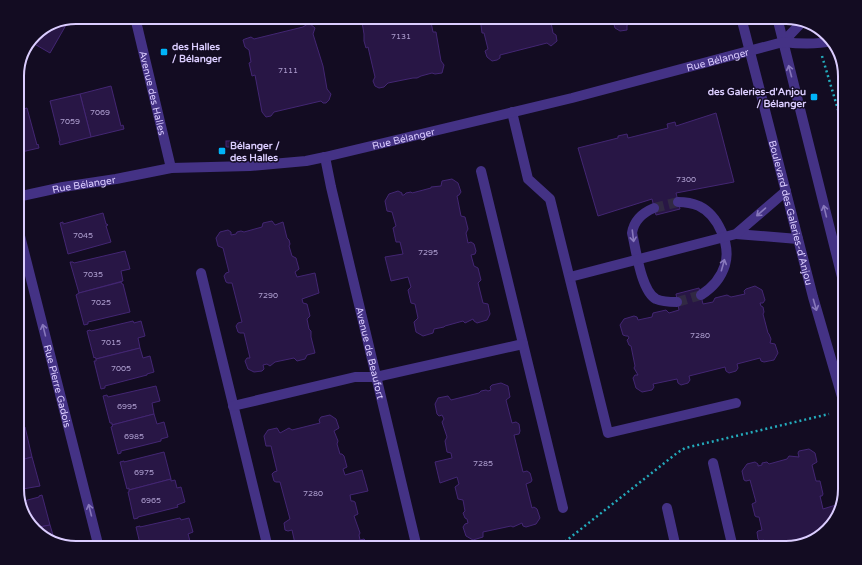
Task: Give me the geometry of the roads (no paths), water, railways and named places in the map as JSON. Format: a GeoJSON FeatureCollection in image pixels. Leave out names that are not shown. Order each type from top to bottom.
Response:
{"type":"FeatureCollection","features":[{"type":"Feature","properties":{"kind":"street","name":"Avenue des Halles"},"geometry":{"type":"LineString","coordinates":[[137,24],[171,168]]}},
{"type":"Feature","properties":{"kind":"street","name":"Boulevard des Galeries-d'Anjou"},"geometry":{"type":"LineString","coordinates":[[743,24],[813,297],[838,383]]}},
{"type":"Feature","properties":{"kind":"street"},"geometry":{"type":"LineString","coordinates":[[779,24],[838,261]]}},
{"type":"Feature","properties":{"kind":"street"},"geometry":{"type":"LineString","coordinates":[[783,42],[799,26]]}},
{"type":"Feature","properties":{"kind":"street","name":"Rue Bélanger"},"geometry":{"type":"LineString","coordinates":[[24,195],[171,168],[250,166],[325,157],[572,98],[783,42]]}},
{"type":"Feature","properties":{"kind":"street"},"geometry":{"type":"LineString","coordinates":[[783,42],[808,44],[825,42]]}},
{"type":"Feature","properties":{"kind":"street"},"geometry":{"type":"LineString","coordinates":[[512,112],[528,178],[550,199],[608,433],[736,403]]}},
{"type":"Feature","properties":{"kind":"street","name":"Avenue de Beaufort"},"geometry":{"type":"LineString","coordinates":[[325,157],[415,541]]}},
{"type":"Feature","properties":{"kind":"street"},"geometry":{"type":"LineString","coordinates":[[482,171],[563,508]]}},
{"type":"Feature","properties":{"kind":"street"},"geometry":{"type":"LineString","coordinates":[[570,277],[736,234],[786,191]]}},
{"type":"Feature","properties":{"kind":"street"},"geometry":{"type":"LineString","coordinates":[[678,202],[689,203],[700,207],[712,217],[724,238],[726,251],[725,264],[717,281],[709,290],[701,295]]}},
{"type":"Feature","properties":{"kind":"street"},"geometry":{"type":"LineString","coordinates":[[654,208],[646,211],[633,225],[632,233],[644,285],[648,293],[655,298],[666,302],[678,302]]}},
{"type":"Feature","properties":{"kind":"street"},"geometry":{"type":"LineString","coordinates":[[736,234],[798,239]]}},
{"type":"Feature","properties":{"kind":"street","name":"Rue Pierre Gadois"},"geometry":{"type":"LineString","coordinates":[[24,252],[97,541]]}},
{"type":"Feature","properties":{"kind":"street"},"geometry":{"type":"LineString","coordinates":[[201,272],[266,541]]}},
{"type":"Feature","properties":{"kind":"street"},"geometry":{"type":"LineString","coordinates":[[234,406],[355,377],[376,377],[524,344]]}},
{"type":"Feature","properties":{"kind":"street"},"geometry":{"type":"LineString","coordinates":[[713,463],[731,541]]}},
{"type":"Feature","properties":{"kind":"street"},"geometry":{"type":"LineString","coordinates":[[667,508],[674,541]]}},
{"type":"Feature","properties":{"kind":"tunnel"},"geometry":{"type":"LineString","coordinates":[[654,208],[678,202]]}},
{"type":"Feature","properties":{"kind":"tunnel"},"geometry":{"type":"LineString","coordinates":[[677,302],[701,295]]}},
{"type":"Feature","properties":{"kind":"place","name":"des Halles / Bélanger"},"geometry":{"type":"Point","coordinates":[164,52]}},
{"type":"Feature","properties":{"kind":"place","name":"des Galeries-d'Anjou / Bélanger"},"geometry":{"type":"Point","coordinates":[814,97]}},
{"type":"Feature","properties":{"kind":"place","name":"Bélanger / des Halles"},"geometry":{"type":"Point","coordinates":[222,151]}}]}
